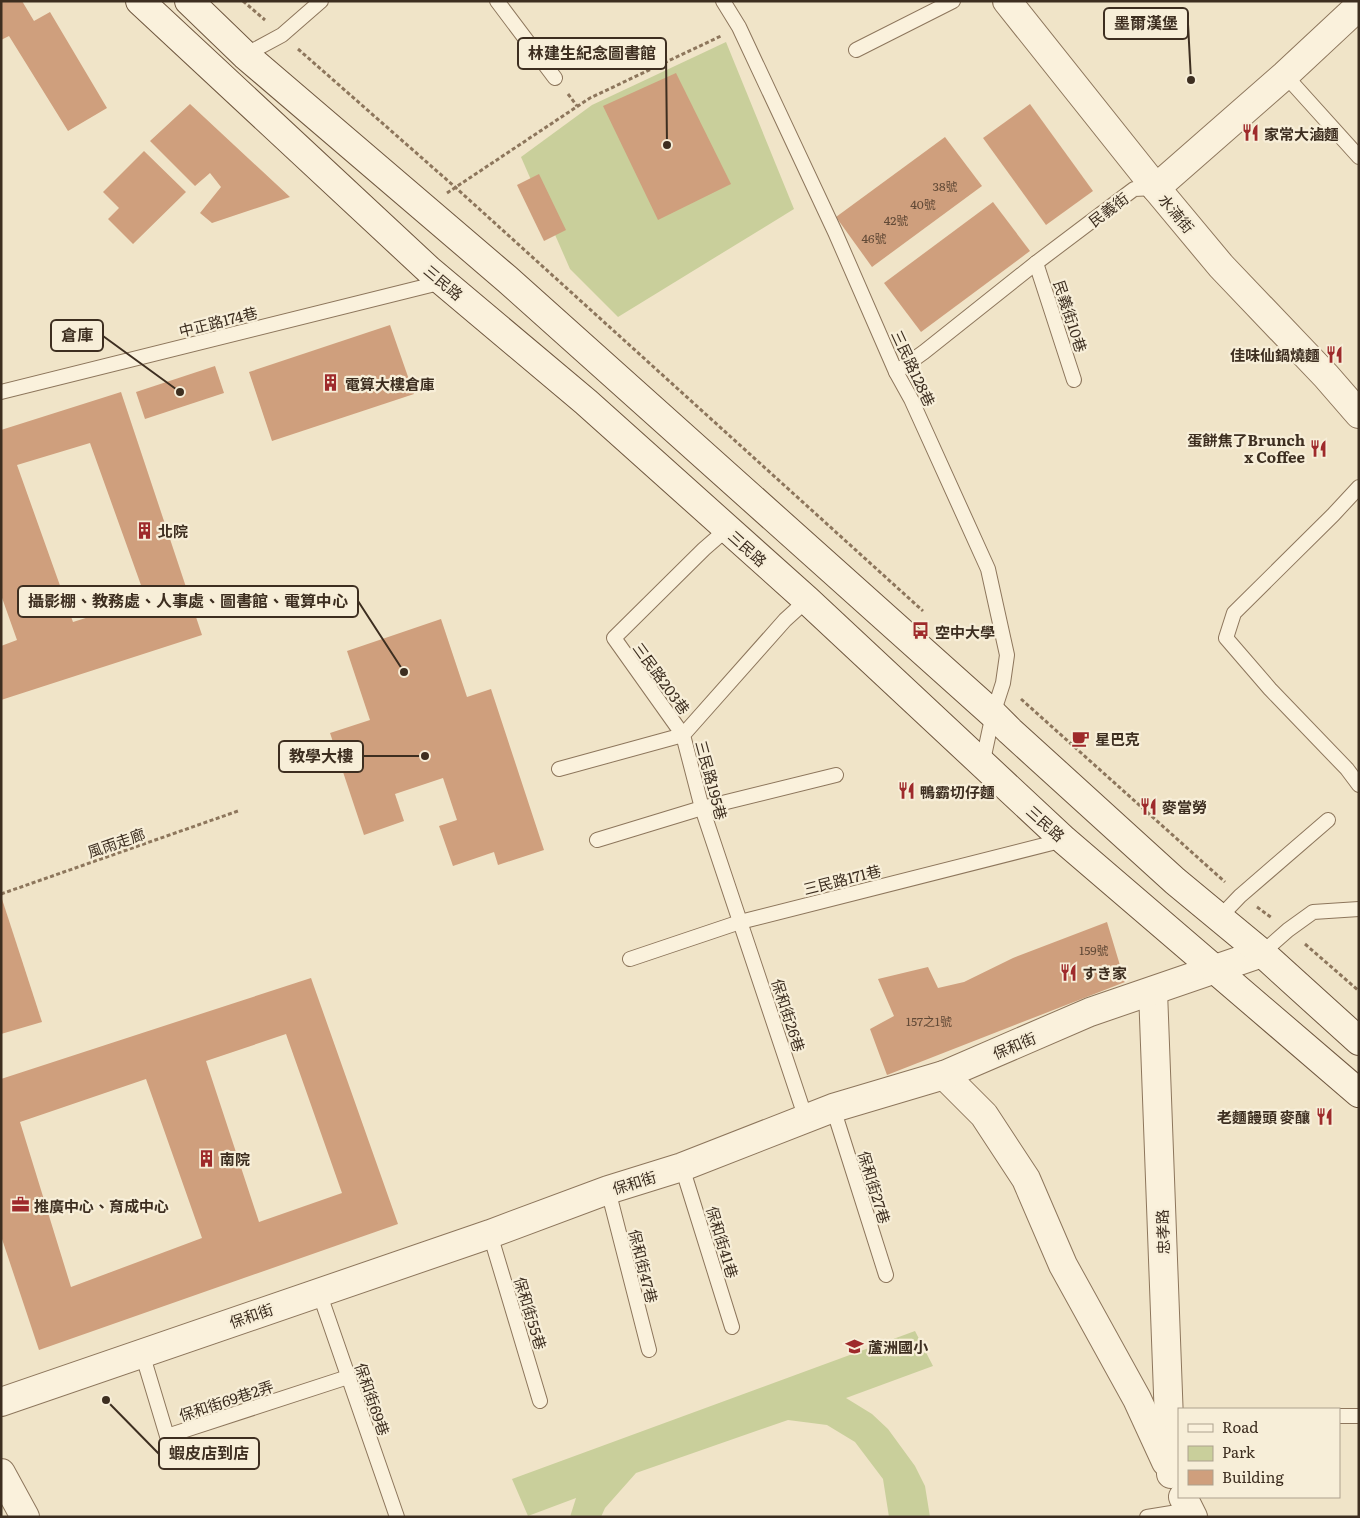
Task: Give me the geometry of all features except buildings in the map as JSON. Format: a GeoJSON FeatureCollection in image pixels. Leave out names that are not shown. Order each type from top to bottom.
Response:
{"type":"FeatureCollection","features":[{"type":"Feature","properties":{"kind":"main road","name":"三民路"},"geometry":{"type":"LineString","coordinates":[[140,1],[444,282],[586,402],[806,600],[1064,840],[1359,1093]]}},
{"type":"Feature","properties":{"kind":"main road"},"geometry":{"type":"LineString","coordinates":[[189,1],[245,54],[507,279],[993,714],[1153,861],[1262,953],[1359,1041]]}},
{"type":"Feature","properties":{"kind":"main road","name":"水湳街"},"geometry":{"type":"LineString","coordinates":[[1007,1],[1156,188],[1221,266],[1326,376],[1359,414]]}},
{"type":"Feature","properties":{"kind":"main road"},"geometry":{"type":"LineString","coordinates":[[1156,188],[1285,76],[1359,6]]}},
{"type":"Feature","properties":{"kind":"main road","name":"保和街"},"geometry":{"type":"LineString","coordinates":[[1,1402],[490,1234],[608,1190],[682,1167],[834,1108],[944,1075],[1090,1012],[1262,953]]}},
{"type":"Feature","properties":{"kind":"main road","name":"忠孝路"},"geometry":{"type":"LineString","coordinates":[[1153,991],[1174,1417],[1178,1453]]}},
{"type":"Feature","properties":{"kind":"main road"},"geometry":{"type":"LineString","coordinates":[[944,1075],[984,1116],[1026,1179],[1063,1265],[1137,1400],[1178,1486]]}},
{"type":"Feature","properties":{"kind":"main road"},"geometry":{"type":"LineString","coordinates":[[1,1473],[25,1517]]}},
{"type":"Feature","properties":{"kind":"lane"},"geometry":{"type":"LineString","coordinates":[[245,54],[282,34],[321,1]]}},
{"type":"Feature","properties":{"kind":"lane"},"geometry":{"type":"LineString","coordinates":[[496,1],[555,78]]}},
{"type":"Feature","properties":{"kind":"lane","name":"三民路128巷"},"geometry":{"type":"LineString","coordinates":[[723,1],[739,27],[835,232],[896,372],[911,399],[988,569],[1007,655],[1003,683],[993,714],[982,764]]}},
{"type":"Feature","properties":{"kind":"lane"},"geometry":{"type":"LineString","coordinates":[[856,50],[953,1]]}},
{"type":"Feature","properties":{"kind":"lane"},"geometry":{"type":"LineString","coordinates":[[1285,76],[1359,157]]}},
{"type":"Feature","properties":{"kind":"lane","name":"民義街"},"geometry":{"type":"LineString","coordinates":[[896,372],[924,352],[1036,262],[1134,189],[1156,188]]}},
{"type":"Feature","properties":{"kind":"lane","name":"民義街10巷"},"geometry":{"type":"LineString","coordinates":[[1036,262],[1074,380]]}},
{"type":"Feature","properties":{"kind":"lane","name":"中正路174巷"},"geometry":{"type":"LineString","coordinates":[[1,392],[444,282]]}},
{"type":"Feature","properties":{"kind":"lane"},"geometry":{"type":"LineString","coordinates":[[1359,487],[1234,612],[1226,638],[1270,690],[1347,769],[1359,785]]}},
{"type":"Feature","properties":{"kind":"lane","name":"三民路203巷"},"geometry":{"type":"LineString","coordinates":[[559,769],[683,735],[614,638],[704,549],[727,529]]}},
{"type":"Feature","properties":{"kind":"lane","name":"三民路195巷"},"geometry":{"type":"LineString","coordinates":[[740,922],[702,808],[683,735],[784,620],[806,600]]}},
{"type":"Feature","properties":{"kind":"lane"},"geometry":{"type":"LineString","coordinates":[[597,840],[702,808],[836,775]]}},
{"type":"Feature","properties":{"kind":"lane"},"geometry":{"type":"LineString","coordinates":[[1219,918],[1240,896],[1328,820]]}},
{"type":"Feature","properties":{"kind":"lane","name":"三民路171巷"},"geometry":{"type":"LineString","coordinates":[[630,959],[740,922],[1064,840]]}},
{"type":"Feature","properties":{"kind":"lane"},"geometry":{"type":"LineString","coordinates":[[1262,953],[1288,930],[1313,912],[1359,909]]}},
{"type":"Feature","properties":{"kind":"lane","name":"保和街26巷"},"geometry":{"type":"LineString","coordinates":[[740,922],[806,1119]]}},
{"type":"Feature","properties":{"kind":"lane","name":"保和街27巷"},"geometry":{"type":"LineString","coordinates":[[834,1108],[886,1275]]}},
{"type":"Feature","properties":{"kind":"lane","name":"保和街41巷"},"geometry":{"type":"LineString","coordinates":[[682,1167],[732,1327]]}},
{"type":"Feature","properties":{"kind":"lane","name":"保和街47巷"},"geometry":{"type":"LineString","coordinates":[[608,1190],[649,1350]]}},
{"type":"Feature","properties":{"kind":"lane","name":"保和街55巷"},"geometry":{"type":"LineString","coordinates":[[490,1234],[540,1401]]}},
{"type":"Feature","properties":{"kind":"lane","name":"保和街69巷"},"geometry":{"type":"LineString","coordinates":[[319,1292],[397,1517]]}},
{"type":"Feature","properties":{"kind":"lane","name":"保和街69巷2弄"},"geometry":{"type":"LineString","coordinates":[[142,1353],[167,1436],[348,1377]]}},
{"type":"Feature","properties":{"kind":"lane"},"geometry":{"type":"LineString","coordinates":[[1340,1416],[1359,1416]]}},
{"type":"Feature","properties":{"kind":"lane"},"geometry":{"type":"LineString","coordinates":[[1147,1517],[1181,1498]]}},
{"type":"Feature","properties":{"kind":"path"},"geometry":{"type":"LineString","coordinates":[[244,1],[456,186],[929,616]]}},
{"type":"Feature","properties":{"kind":"path"},"geometry":{"type":"LineString","coordinates":[[425,210],[456,186],[590,98],[739,27]]}},
{"type":"Feature","properties":{"kind":"path"},"geometry":{"type":"LineString","coordinates":[[1003,683],[1240,896],[1288,930],[1359,991]]}},
{"type":"Feature","properties":{"kind":"path","name":"風雨走廊"},"geometry":{"type":"LineString","coordinates":[[1,894],[238,811]]}},
{"type":"Feature","properties":{"kind":"green space"},"geometry":{"type":"Polygon","coordinates":[[[726,42],[794,209],[618,317],[570,269],[521,157],[592,105],[726,42]]]}},
{"type":"Feature","properties":{"kind":"green space"},"geometry":{"type":"Polygon","coordinates":[[[915,1331],[933,1366],[846,1398],[872,1414],[888,1429],[915,1466],[925,1486],[930,1517],[889,1517],[883,1479],[855,1442],[827,1425],[788,1420],[636,1473],[605,1508],[601,1517],[570,1517],[576,1498],[528,1516],[512,1479],[915,1331]]]}},
{"type":"Feature","properties":{"kind":"place","name":"墨爾漢堡"},"geometry":{"type":"Point","coordinates":[1191,80]}},
{"type":"Feature","properties":{"kind":"place","name":"家常大滷麵"},"geometry":{"type":"Point","coordinates":[1250,133]}},
{"type":"Feature","properties":{"kind":"place","name":"林建生紀念圖書館"},"geometry":{"type":"Point","coordinates":[667,145]}},
{"type":"Feature","properties":{"kind":"place","name":"佳味仙鍋燒麵"},"geometry":{"type":"Point","coordinates":[1334,354]}},
{"type":"Feature","properties":{"kind":"place","name":"電算大樓倉庫"},"geometry":{"type":"Point","coordinates":[331,383]}},
{"type":"Feature","properties":{"kind":"place","name":"倉庫"},"geometry":{"type":"Point","coordinates":[180,392]}},
{"type":"Feature","properties":{"kind":"place","name":"蛋餅焦了Brunch x Coffee"},"geometry":{"type":"Point","coordinates":[1319,448]}},
{"type":"Feature","properties":{"kind":"place","name":"北院"},"geometry":{"type":"Point","coordinates":[144,530]}},
{"type":"Feature","properties":{"kind":"place","name":"空中大學"},"geometry":{"type":"Point","coordinates":[921,631]}},
{"type":"Feature","properties":{"kind":"place","name":"攝影棚、教務處、人事處、圖書館、電算中心"},"geometry":{"type":"Point","coordinates":[404,672]}},
{"type":"Feature","properties":{"kind":"place","name":"星巴克"},"geometry":{"type":"Point","coordinates":[1081,738]}},
{"type":"Feature","properties":{"kind":"place","name":"教學大樓"},"geometry":{"type":"Point","coordinates":[425,756]}},
{"type":"Feature","properties":{"kind":"place","name":"鴨霸切仔麵"},"geometry":{"type":"Point","coordinates":[906,791]}},
{"type":"Feature","properties":{"kind":"place","name":"麥當勞"},"geometry":{"type":"Point","coordinates":[1148,806]}},
{"type":"Feature","properties":{"kind":"place","name":"すき家"},"geometry":{"type":"Point","coordinates":[1068,972]}},
{"type":"Feature","properties":{"kind":"place","name":"老麵饅頭 麥釀"},"geometry":{"type":"Point","coordinates":[1324,1116]}},
{"type":"Feature","properties":{"kind":"place","name":"南院"},"geometry":{"type":"Point","coordinates":[206,1158]}},
{"type":"Feature","properties":{"kind":"place","name":"推廣中心、育成中心"},"geometry":{"type":"Point","coordinates":[20,1205]}},
{"type":"Feature","properties":{"kind":"place","name":"蘆洲國小"},"geometry":{"type":"Point","coordinates":[854,1346]}},
{"type":"Feature","properties":{"kind":"place","name":"蝦皮店到店"},"geometry":{"type":"Point","coordinates":[106,1400]}}]}
